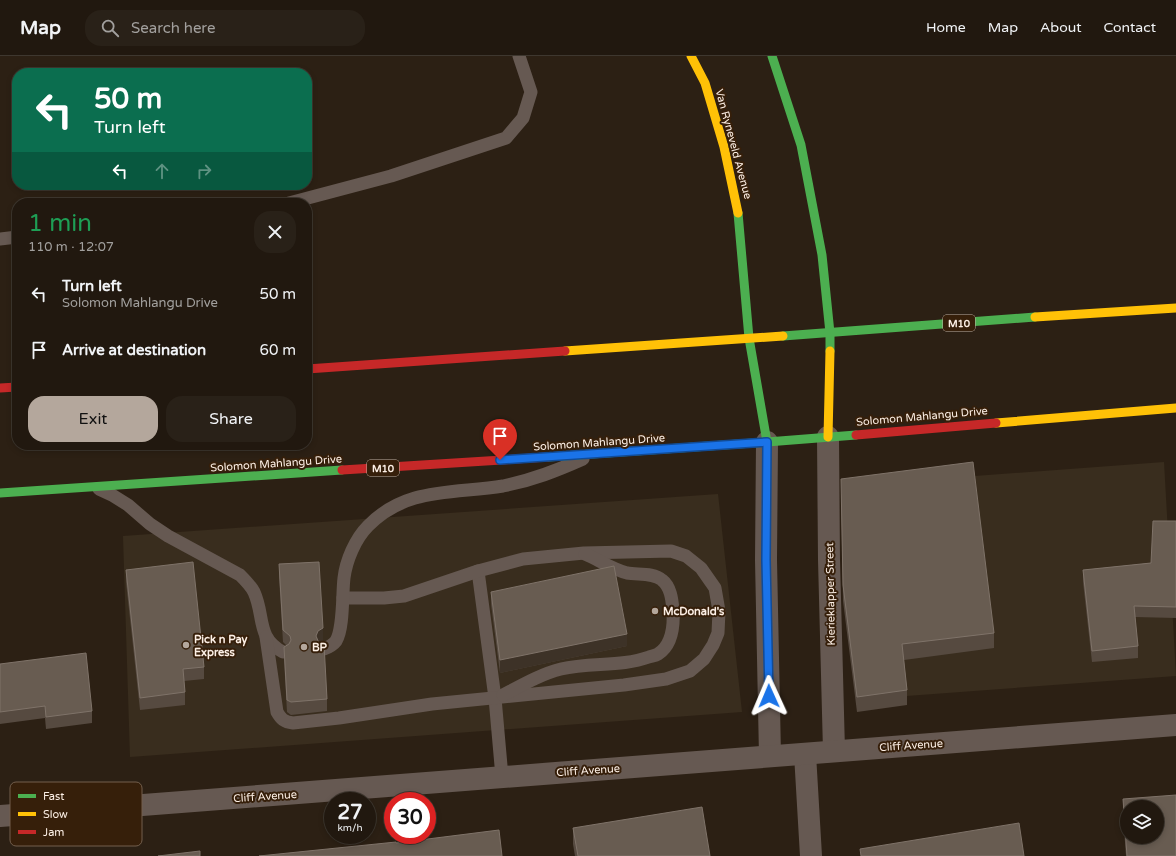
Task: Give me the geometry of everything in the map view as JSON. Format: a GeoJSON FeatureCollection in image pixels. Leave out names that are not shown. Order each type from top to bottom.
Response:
{"type":"FeatureCollection","features":[{"type":"Feature","properties":{"kind":"main road","name":"Van Ryneveld Avenue"},"geometry":{"type":"LineString","coordinates":[[691,56],[705,83],[724,147],[738,208],[749,338],[767,442]]}},
{"type":"Feature","properties":{"kind":"main road"},"geometry":{"type":"LineString","coordinates":[[772,56],[801,145],[822,255],[830,333],[828,437]]}},
{"type":"Feature","properties":{"kind":"main road","name":"M10"},"geometry":{"type":"LineString","coordinates":[[312,369],[1176,308]]}},
{"type":"Feature","properties":{"kind":"main road"},"geometry":{"type":"LineString","coordinates":[[0,388],[12,387]]}},
{"type":"Feature","properties":{"kind":"main road","name":"Solomon Mahlangu Drive"},"geometry":{"type":"LineString","coordinates":[[0,493],[767,442],[1176,408]]}},
{"type":"Feature","properties":{"kind":"street","name":"Kierieklapper Street"},"geometry":{"type":"LineString","coordinates":[[828,437],[829,560],[834,751]]}},
{"type":"Feature","properties":{"kind":"street"},"geometry":{"type":"LineString","coordinates":[[767,442],[766,560],[770,756]]}},
{"type":"Feature","properties":{"kind":"street","name":"Cliff Avenue"},"geometry":{"type":"LineString","coordinates":[[142,805],[1176,725]]}},
{"type":"Feature","properties":{"kind":"street"},"geometry":{"type":"LineString","coordinates":[[805,754],[811,856]]}},
{"type":"Feature","properties":{"kind":"street","name":"Cliff Avenue"},"geometry":{"type":"LineString","coordinates":[[0,816],[10,815]]}},
{"type":"Feature","properties":{"kind":"lane"},"geometry":{"type":"LineString","coordinates":[[308,198],[391,176],[506,138],[523,118],[530,92],[519,56]]}},
{"type":"Feature","properties":{"kind":"lane"},"geometry":{"type":"LineString","coordinates":[[0,239],[12,238]]}},
{"type":"Feature","properties":{"kind":"lane"},"geometry":{"type":"LineString","coordinates":[[324,649],[330,647],[336,640],[340,631],[344,577],[351,552],[366,527],[391,507],[427,494],[502,486],[547,475],[594,454]]}},
{"type":"Feature","properties":{"kind":"lane"},"geometry":{"type":"LineString","coordinates":[[95,487],[128,505],[150,524],[168,536],[240,575],[248,583],[254,592],[266,637],[277,712],[286,722],[293,723],[338,718],[432,704],[624,685],[666,679],[690,671],[704,659],[713,645],[718,633],[719,611],[715,588],[701,568],[686,556],[670,551],[584,553],[523,559],[478,571],[404,596],[384,598],[343,598]]}},
{"type":"Feature","properties":{"kind":"lane"},"geometry":{"type":"LineString","coordinates":[[495,698],[531,680],[562,669],[585,665],[640,660],[658,654],[668,643],[672,632],[674,616],[672,598],[668,586],[662,580],[653,575],[627,572],[616,569],[584,553]]}},
{"type":"Feature","properties":{"kind":"lane"},"geometry":{"type":"LineString","coordinates":[[478,571],[495,698],[502,777]]}},
{"type":"Feature","properties":{"kind":"lane"},"geometry":{"type":"LineString","coordinates":[[266,637],[274,647],[283,652]]}},
{"type":"Feature","properties":{"kind":"shaded area"},"geometry":{"type":"Polygon","coordinates":[[[1164,462],[1176,676],[866,699],[854,485],[1164,462]]]}},
{"type":"Feature","properties":{"kind":"shaded area"},"geometry":{"type":"Polygon","coordinates":[[[718,494],[742,712],[130,757],[123,536],[718,494]]]}},
{"type":"Feature","properties":{"kind":"building"},"geometry":{"type":"Polygon","coordinates":[[[973,462],[994,633],[902,644],[907,690],[857,697],[843,585],[841,479],[973,462]]]}},
{"type":"Feature","properties":{"kind":"building"},"geometry":{"type":"Polygon","coordinates":[[[1153,521],[1176,521],[1176,607],[1134,606],[1138,646],[1092,651],[1083,570],[1151,563],[1153,521]]]}},
{"type":"Feature","properties":{"kind":"building"},"geometry":{"type":"Polygon","coordinates":[[[193,562],[204,667],[183,669],[185,692],[140,698],[126,570],[193,562]]]}},
{"type":"Feature","properties":{"kind":"building"},"geometry":{"type":"Polygon","coordinates":[[[319,562],[323,628],[318,631],[316,636],[319,643],[324,644],[327,699],[291,702],[287,700],[284,647],[289,644],[291,640],[290,636],[283,630],[279,564],[319,562]]]}},
{"type":"Feature","properties":{"kind":"building"},"geometry":{"type":"Polygon","coordinates":[[[614,566],[627,634],[500,660],[491,592],[614,566]]]}},
{"type":"Feature","properties":{"kind":"building"},"geometry":{"type":"Polygon","coordinates":[[[86,653],[92,711],[46,717],[45,706],[0,712],[0,664],[86,653]]]}},
{"type":"Feature","properties":{"kind":"building"},"geometry":{"type":"Polygon","coordinates":[[[1176,795],[1176,856],[1127,856],[1126,844],[1164,844],[1164,800],[1123,800],[1176,795]]]}},
{"type":"Feature","properties":{"kind":"building"},"geometry":{"type":"Polygon","coordinates":[[[702,807],[710,856],[578,856],[573,828],[702,807]]]}},
{"type":"Feature","properties":{"kind":"building"},"geometry":{"type":"Polygon","coordinates":[[[1019,823],[1024,856],[861,856],[860,849],[1019,823]]]}},
{"type":"Feature","properties":{"kind":"building"},"geometry":{"type":"Polygon","coordinates":[[[499,830],[502,856],[259,856],[384,843],[436,844],[436,838],[499,830]]]}},
{"type":"Feature","properties":{"kind":"building"},"geometry":{"type":"Polygon","coordinates":[[[200,851],[200,856],[158,856],[200,851]]]}},
{"type":"Feature","properties":{"kind":"traffic: fast"},"geometry":{"type":"LineString","coordinates":[[772,56],[801,145],[822,255],[830,333],[830,351]]}},
{"type":"Feature","properties":{"kind":"traffic: fast"},"geometry":{"type":"LineString","coordinates":[[738,213],[749,338],[767,442]]}},
{"type":"Feature","properties":{"kind":"traffic: fast"},"geometry":{"type":"LineString","coordinates":[[783,336],[1035,317]]}},
{"type":"Feature","properties":{"kind":"traffic: fast"},"geometry":{"type":"LineString","coordinates":[[548,457],[856,435]]}},
{"type":"Feature","properties":{"kind":"traffic: fast"},"geometry":{"type":"LineString","coordinates":[[0,493],[342,470]]}},
{"type":"Feature","properties":{"kind":"traffic: slow"},"geometry":{"type":"LineString","coordinates":[[691,56],[705,83],[724,147],[738,213]]}},
{"type":"Feature","properties":{"kind":"traffic: slow"},"geometry":{"type":"LineString","coordinates":[[1035,317],[1176,308]]}},
{"type":"Feature","properties":{"kind":"traffic: slow"},"geometry":{"type":"LineString","coordinates":[[565,351],[783,336]]}},
{"type":"Feature","properties":{"kind":"traffic: slow"},"geometry":{"type":"LineString","coordinates":[[828,437],[830,351]]}},
{"type":"Feature","properties":{"kind":"traffic: slow"},"geometry":{"type":"LineString","coordinates":[[996,423],[1176,408]]}},
{"type":"Feature","properties":{"kind":"traffic: jam"},"geometry":{"type":"LineString","coordinates":[[312,369],[565,351]]}},
{"type":"Feature","properties":{"kind":"traffic: jam"},"geometry":{"type":"LineString","coordinates":[[0,388],[12,387]]}},
{"type":"Feature","properties":{"kind":"traffic: jam"},"geometry":{"type":"LineString","coordinates":[[856,435],[996,423]]}},
{"type":"Feature","properties":{"kind":"traffic: jam"},"geometry":{"type":"LineString","coordinates":[[342,470],[548,457]]}},
{"type":"Feature","properties":{"kind":"place","name":"McDonald's"},"geometry":{"type":"Point","coordinates":[655,611]}},
{"type":"Feature","properties":{"kind":"place","name":"Pick n Pay Express"},"geometry":{"type":"Point","coordinates":[186,645]}},
{"type":"Feature","properties":{"kind":"place","name":"BP"},"geometry":{"type":"Point","coordinates":[304,647]}},
{"type":"Feature","properties":{"kind":"route"},"geometry":{"type":"LineString","coordinates":[[500,460],[767,442],[766,560],[769,696]]}}]}
